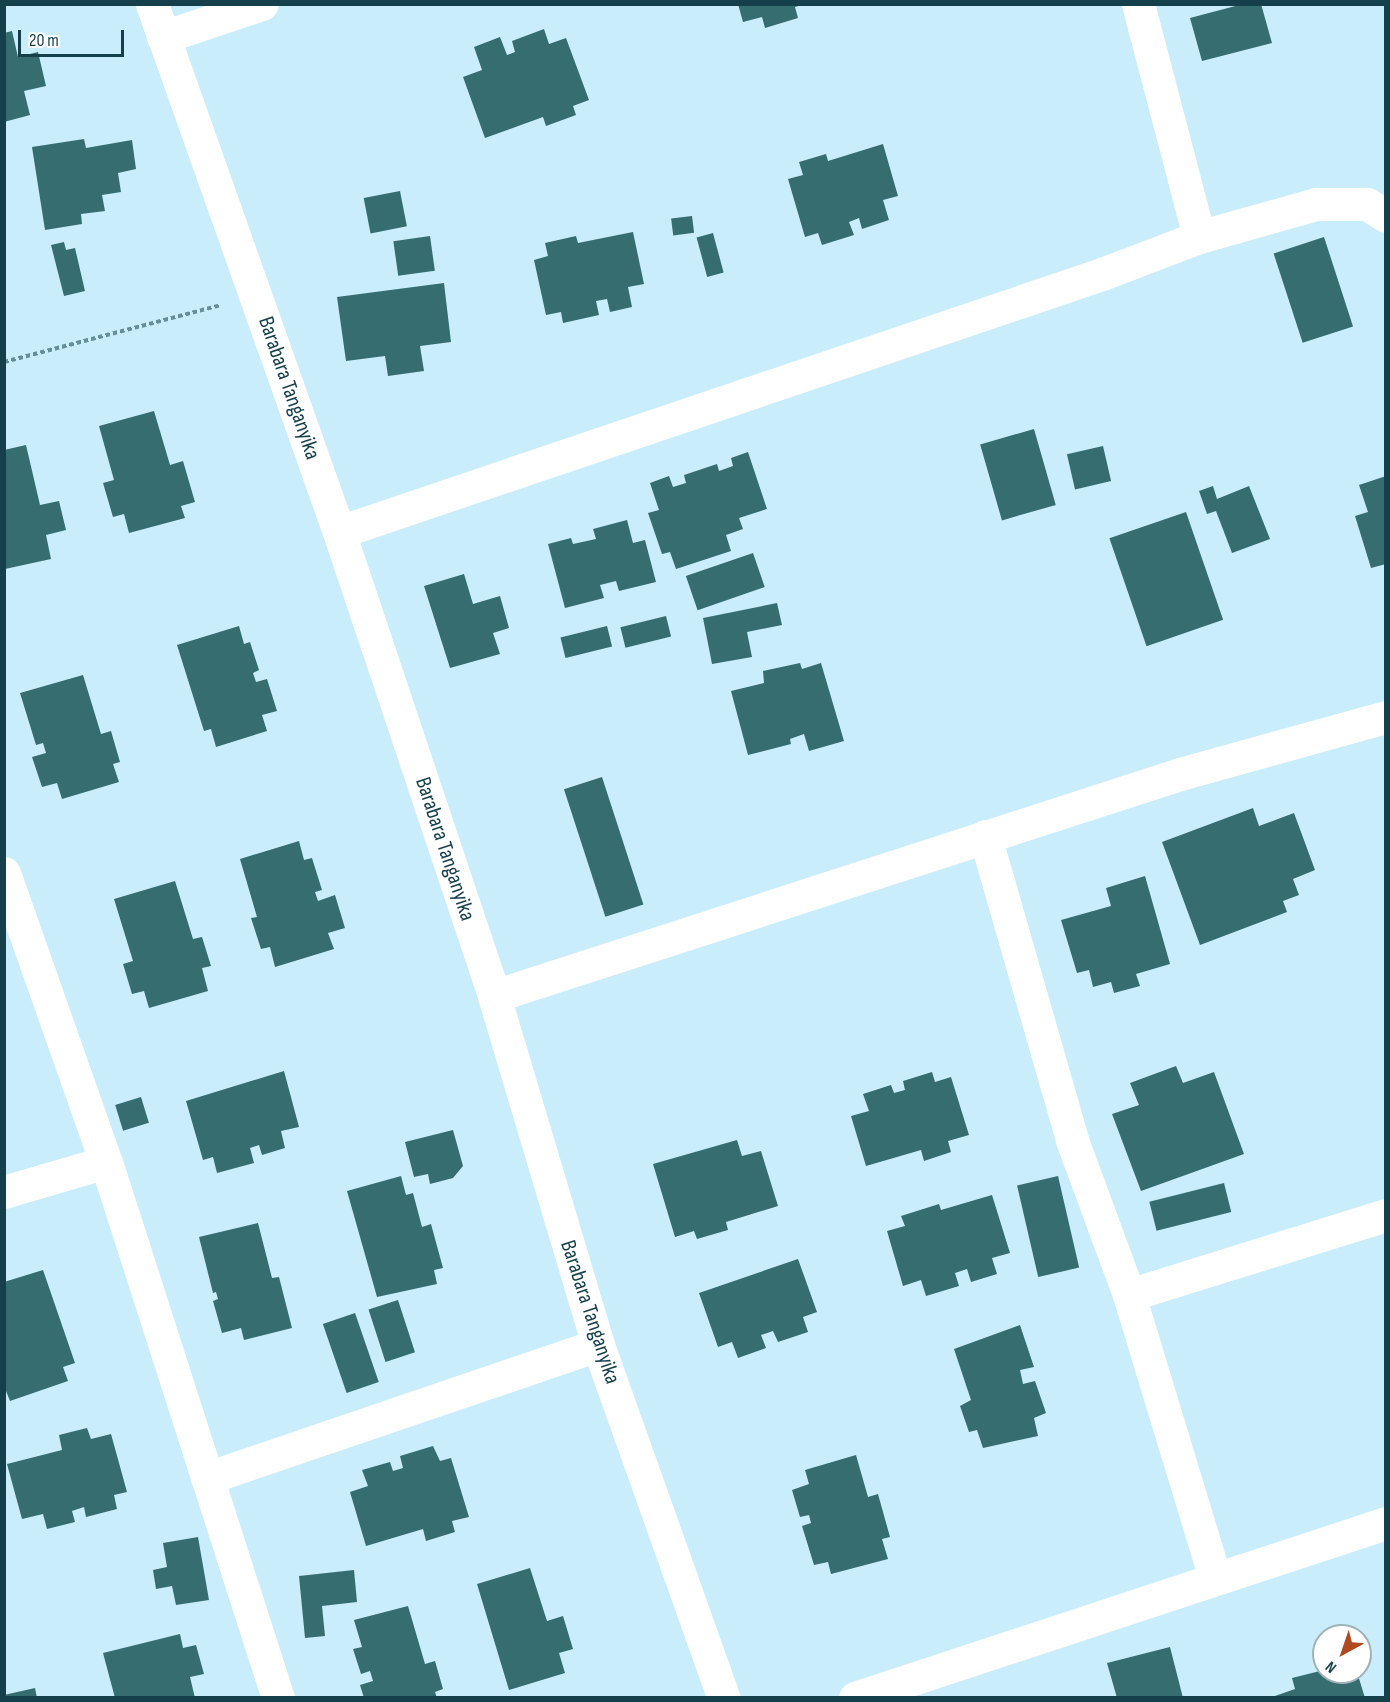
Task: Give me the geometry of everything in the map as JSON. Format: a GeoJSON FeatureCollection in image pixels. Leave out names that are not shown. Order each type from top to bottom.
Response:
{"type":"FeatureCollection","features":[{"type":"Feature","properties":{"kind":"street","name":"Barabara Tanganyika"},"geometry":{"type":"LineString","coordinates":[[152,4],[339,532],[494,996],[598,1345],[724,1698]]}},
{"type":"Feature","properties":{"kind":"street"},"geometry":{"type":"LineString","coordinates":[[163,37],[262,4]]}},
{"type":"Feature","properties":{"kind":"street"},"geometry":{"type":"LineString","coordinates":[[1138,4],[1199,237]]}},
{"type":"Feature","properties":{"kind":"street"},"geometry":{"type":"LineString","coordinates":[[339,532],[1102,274],[1199,237],[1316,204],[1367,204],[1386,216]]}},
{"type":"Feature","properties":{"kind":"street"},"geometry":{"type":"LineString","coordinates":[[494,996],[1180,774],[1386,717]]}},
{"type":"Feature","properties":{"kind":"street"},"geometry":{"type":"LineString","coordinates":[[985,836],[1071,1140],[1129,1295],[1215,1578]]}},
{"type":"Feature","properties":{"kind":"street"},"geometry":{"type":"LineString","coordinates":[[4,873],[106,1161],[278,1698]]}},
{"type":"Feature","properties":{"kind":"street"},"geometry":{"type":"LineString","coordinates":[[4,1192],[106,1161]]}},
{"type":"Feature","properties":{"kind":"street"},"geometry":{"type":"LineString","coordinates":[[1129,1295],[1386,1215]]}},
{"type":"Feature","properties":{"kind":"street"},"geometry":{"type":"LineString","coordinates":[[207,1478],[598,1345]]}},
{"type":"Feature","properties":{"kind":"street"},"geometry":{"type":"LineString","coordinates":[[855,1698],[1386,1523]]}},
{"type":"Feature","properties":{"kind":"path"},"geometry":{"type":"LineString","coordinates":[[4,362],[256,296]]}},
{"type":"Feature","properties":{"kind":"building"},"geometry":{"type":"Polygon","coordinates":[[[738,4],[802,5],[795,7],[798,18],[765,28],[762,17],[743,22],[738,4]]]}},
{"type":"Feature","properties":{"kind":"building"},"geometry":{"type":"Polygon","coordinates":[[[1243,4],[1261,4],[1272,43],[1202,61],[1190,18],[1243,4]]]}},
{"type":"Feature","properties":{"kind":"building"},"geometry":{"type":"Polygon","coordinates":[[[544,29],[549,44],[566,38],[589,100],[573,106],[576,115],[546,126],[543,117],[485,138],[463,77],[482,70],[474,47],[500,37],[507,55],[515,52],[512,41],[544,29]]]}},
{"type":"Feature","properties":{"kind":"building"},"geometry":{"type":"Polygon","coordinates":[[[12,31],[18,57],[38,52],[46,86],[24,91],[30,115],[4,122],[4,33],[12,31]]]}},
{"type":"Feature","properties":{"kind":"building"},"geometry":{"type":"Polygon","coordinates":[[[84,139],[86,148],[132,140],[136,169],[118,173],[121,192],[102,195],[105,211],[81,214],[82,224],[45,230],[32,147],[84,139]]]}},
{"type":"Feature","properties":{"kind":"building"},"geometry":{"type":"Polygon","coordinates":[[[883,144],[898,196],[883,200],[889,220],[862,229],[859,218],[849,222],[854,235],[822,245],[818,233],[805,237],[788,179],[803,175],[799,162],[826,154],[828,161],[883,144]]]}},
{"type":"Feature","properties":{"kind":"building"},"geometry":{"type":"Polygon","coordinates":[[[400,191],[407,226],[371,233],[364,198],[400,191]]]}},
{"type":"Feature","properties":{"kind":"building"},"geometry":{"type":"Polygon","coordinates":[[[692,216],[694,233],[673,235],[671,219],[692,216]]]}},
{"type":"Feature","properties":{"kind":"building"},"geometry":{"type":"Polygon","coordinates":[[[633,232],[644,284],[628,287],[632,307],[610,312],[607,299],[596,301],[599,315],[563,323],[561,312],[546,315],[534,260],[548,256],[545,243],[576,236],[578,243],[633,232]]]}},
{"type":"Feature","properties":{"kind":"building"},"geometry":{"type":"Polygon","coordinates":[[[713,233],[724,273],[707,277],[697,237],[713,233]]]}},
{"type":"Feature","properties":{"kind":"building"},"geometry":{"type":"Polygon","coordinates":[[[430,236],[435,271],[398,276],[393,241],[430,236]]]}},
{"type":"Feature","properties":{"kind":"building"},"geometry":{"type":"Polygon","coordinates":[[[1324,237],[1353,326],[1303,343],[1274,253],[1324,237]]]}},
{"type":"Feature","properties":{"kind":"building"},"geometry":{"type":"Polygon","coordinates":[[[64,242],[66,250],[75,248],[85,291],[64,296],[51,245],[64,242]]]}},
{"type":"Feature","properties":{"kind":"building"},"geometry":{"type":"Polygon","coordinates":[[[444,283],[451,342],[420,346],[424,371],[388,376],[385,356],[346,361],[337,297],[444,283]]]}},
{"type":"Feature","properties":{"kind":"building"},"geometry":{"type":"Polygon","coordinates":[[[154,411],[170,465],[183,461],[195,502],[181,506],[185,518],[129,533],[124,514],[113,517],[103,483],[114,480],[99,426],[154,411]]]}},
{"type":"Feature","properties":{"kind":"building"},"geometry":{"type":"Polygon","coordinates":[[[1034,429],[1056,505],[1002,520],[980,444],[1034,429]]]}},
{"type":"Feature","properties":{"kind":"building"},"geometry":{"type":"Polygon","coordinates":[[[26,445],[40,505],[59,501],[66,530],[46,535],[51,559],[5,569],[4,450],[26,445]]]}},
{"type":"Feature","properties":{"kind":"building"},"geometry":{"type":"Polygon","coordinates":[[[1103,446],[1111,481],[1075,489],[1067,454],[1103,446]]]}},
{"type":"Feature","properties":{"kind":"building"},"geometry":{"type":"Polygon","coordinates":[[[748,452],[767,509],[739,518],[743,529],[726,535],[731,551],[676,569],[670,552],[662,554],[648,513],[659,510],[650,483],[669,476],[673,487],[686,483],[684,475],[717,464],[719,471],[733,466],[731,458],[748,452]]]}},
{"type":"Feature","properties":{"kind":"building"},"geometry":{"type":"Polygon","coordinates":[[[1386,476],[1386,564],[1371,568],[1355,516],[1368,512],[1359,485],[1386,476]]]}},
{"type":"Feature","properties":{"kind":"building"},"geometry":{"type":"Polygon","coordinates":[[[1213,486],[1217,499],[1249,486],[1270,539],[1232,553],[1216,511],[1207,514],[1199,491],[1213,486]]]}},
{"type":"Feature","properties":{"kind":"building"},"geometry":{"type":"Polygon","coordinates":[[[1186,512],[1223,620],[1147,646],[1109,538],[1186,512]]]}},
{"type":"Feature","properties":{"kind":"building"},"geometry":{"type":"Polygon","coordinates":[[[627,520],[633,543],[645,540],[656,582],[619,591],[616,581],[600,585],[604,598],[565,608],[548,544],[571,538],[573,544],[596,539],[593,529],[627,520]]]}},
{"type":"Feature","properties":{"kind":"building"},"geometry":{"type":"Polygon","coordinates":[[[753,553],[765,587],[698,610],[686,576],[753,553]]]}},
{"type":"Feature","properties":{"kind":"building"},"geometry":{"type":"Polygon","coordinates":[[[464,574],[473,604],[500,596],[509,628],[493,633],[500,654],[450,668],[424,586],[464,574]]]}},
{"type":"Feature","properties":{"kind":"building"},"geometry":{"type":"Polygon","coordinates":[[[777,603],[782,625],[747,632],[752,657],[712,664],[703,618],[777,603]]]}},
{"type":"Feature","properties":{"kind":"building"},"geometry":{"type":"Polygon","coordinates":[[[666,616],[671,636],[625,648],[620,627],[666,616]]]}},
{"type":"Feature","properties":{"kind":"building"},"geometry":{"type":"Polygon","coordinates":[[[239,626],[244,644],[250,642],[259,670],[253,673],[256,682],[267,679],[277,711],[262,715],[267,731],[216,747],[211,729],[204,731],[177,645],[239,626]]]}},
{"type":"Feature","properties":{"kind":"building"},"geometry":{"type":"Polygon","coordinates":[[[607,626],[612,646],[566,658],[560,638],[607,626]]]}},
{"type":"Feature","properties":{"kind":"building"},"geometry":{"type":"Polygon","coordinates":[[[800,663],[802,669],[821,663],[844,741],[809,751],[804,734],[790,739],[791,744],[748,755],[731,691],[764,683],[763,671],[800,663]]]}},
{"type":"Feature","properties":{"kind":"building"},"geometry":{"type":"Polygon","coordinates":[[[83,675],[101,734],[111,731],[120,762],[113,764],[119,782],[62,799],[57,783],[42,787],[32,757],[46,753],[43,743],[36,745],[20,693],[83,675]]]}},
{"type":"Feature","properties":{"kind":"building"},"geometry":{"type":"Polygon","coordinates":[[[602,777],[643,904],[605,917],[564,789],[602,777]]]}},
{"type":"Feature","properties":{"kind":"building"},"geometry":{"type":"Polygon","coordinates":[[[1253,808],[1259,826],[1294,813],[1315,870],[1293,879],[1299,895],[1283,901],[1287,912],[1200,945],[1162,842],[1253,808]]]}},
{"type":"Feature","properties":{"kind":"building"},"geometry":{"type":"Polygon","coordinates":[[[299,841],[304,860],[312,858],[322,890],[315,892],[318,901],[335,895],[345,928],[328,933],[334,949],[275,967],[270,947],[261,949],[251,918],[257,917],[240,859],[299,841]]]}},
{"type":"Feature","properties":{"kind":"building"},"geometry":{"type":"Polygon","coordinates":[[[1145,876],[1170,964],[1136,974],[1140,986],[1114,993],[1111,982],[1093,987],[1089,970],[1077,973],[1061,920],[1111,906],[1106,888],[1145,876]]]}},
{"type":"Feature","properties":{"kind":"building"},"geometry":{"type":"Polygon","coordinates":[[[175,881],[193,939],[202,937],[211,966],[202,968],[208,991],[149,1008],[144,991],[132,994],[123,964],[133,961],[114,899],[175,881]]]}},
{"type":"Feature","properties":{"kind":"building"},"geometry":{"type":"Polygon","coordinates":[[[1176,1066],[1183,1083],[1214,1072],[1244,1154],[1141,1191],[1112,1114],[1139,1105],[1130,1083],[1176,1066]]]}},
{"type":"Feature","properties":{"kind":"building"},"geometry":{"type":"Polygon","coordinates":[[[284,1071],[299,1127],[281,1131],[285,1148],[262,1155],[259,1145],[250,1148],[254,1163],[217,1173],[213,1157],[203,1160],[186,1101],[284,1071]]]}},
{"type":"Feature","properties":{"kind":"building"},"geometry":{"type":"Polygon","coordinates":[[[932,1072],[935,1082],[951,1077],[969,1135],[948,1141],[951,1152],[924,1161],[921,1150],[866,1166],[851,1116],[869,1111],[863,1094],[891,1085],[894,1093],[905,1090],[903,1081],[932,1072]]]}},
{"type":"Feature","properties":{"kind":"building"},"geometry":{"type":"Polygon","coordinates":[[[141,1097],[149,1123],[123,1131],[115,1105],[141,1097]]]}},
{"type":"Feature","properties":{"kind":"building"},"geometry":{"type":"Polygon","coordinates":[[[453,1130],[463,1166],[453,1178],[430,1184],[428,1174],[414,1177],[405,1142],[453,1130]]]}},
{"type":"Feature","properties":{"kind":"building"},"geometry":{"type":"Polygon","coordinates":[[[737,1140],[742,1156],[761,1151],[778,1206],[726,1222],[728,1230],[697,1239],[694,1231],[675,1237],[653,1164],[737,1140]]]}},
{"type":"Feature","properties":{"kind":"building"},"geometry":{"type":"Polygon","coordinates":[[[401,1176],[406,1195],[413,1193],[422,1227],[431,1224],[443,1268],[434,1270],[437,1284],[377,1297],[347,1191],[401,1176]]]}},
{"type":"Feature","properties":{"kind":"building"},"geometry":{"type":"Polygon","coordinates":[[[1058,1176],[1079,1268],[1038,1277],[1017,1185],[1058,1176]]]}},
{"type":"Feature","properties":{"kind":"building"},"geometry":{"type":"Polygon","coordinates":[[[1224,1183],[1231,1212],[1157,1231],[1149,1202],[1224,1183]]]}},
{"type":"Feature","properties":{"kind":"building"},"geometry":{"type":"Polygon","coordinates":[[[992,1195],[1010,1253],[992,1258],[997,1274],[971,1282],[967,1269],[955,1273],[959,1286],[926,1296],[921,1280],[903,1286],[887,1231],[905,1226],[901,1216],[939,1204],[941,1210],[992,1195]]]}},
{"type":"Feature","properties":{"kind":"building"},"geometry":{"type":"Polygon","coordinates":[[[258,1223],[272,1278],[279,1277],[292,1328],[244,1340],[241,1328],[222,1333],[213,1301],[218,1299],[216,1292],[213,1293],[199,1237],[258,1223]]]}},
{"type":"Feature","properties":{"kind":"building"},"geometry":{"type":"Polygon","coordinates":[[[798,1259],[817,1312],[803,1317],[808,1332],[778,1342],[773,1331],[761,1335],[766,1348],[738,1358],[732,1342],[718,1347],[699,1293],[798,1259]]]}},
{"type":"Feature","properties":{"kind":"building"},"geometry":{"type":"Polygon","coordinates":[[[43,1270],[75,1363],[63,1367],[68,1381],[10,1401],[4,1386],[4,1282],[43,1270]]]}},
{"type":"Feature","properties":{"kind":"building"},"geometry":{"type":"Polygon","coordinates":[[[398,1300],[415,1352],[386,1362],[369,1310],[398,1300]]]}},
{"type":"Feature","properties":{"kind":"building"},"geometry":{"type":"Polygon","coordinates":[[[355,1313],[379,1382],[347,1393],[323,1324],[355,1313]]]}},
{"type":"Feature","properties":{"kind":"building"},"geometry":{"type":"Polygon","coordinates":[[[1020,1325],[1034,1367],[1020,1370],[1023,1384],[1035,1381],[1046,1413],[1034,1418],[1038,1436],[983,1448],[977,1430],[969,1432],[960,1406],[971,1400],[954,1349],[1020,1325]]]}},
{"type":"Feature","properties":{"kind":"building"},"geometry":{"type":"Polygon","coordinates":[[[87,1428],[91,1439],[111,1434],[127,1492],[114,1495],[117,1509],[86,1517],[84,1507],[72,1511],[75,1522],[47,1529],[43,1514],[22,1519],[7,1464],[62,1450],[59,1435],[87,1428]]]}},
{"type":"Feature","properties":{"kind":"building"},"geometry":{"type":"Polygon","coordinates":[[[433,1446],[440,1461],[451,1458],[469,1517],[452,1521],[455,1532],[426,1541],[423,1529],[366,1546],[350,1492],[368,1486],[362,1470],[390,1462],[393,1471],[403,1468],[400,1456],[433,1446]]]}},
{"type":"Feature","properties":{"kind":"building"},"geometry":{"type":"Polygon","coordinates":[[[856,1455],[868,1497],[878,1494],[890,1537],[882,1539],[888,1559],[831,1574],[828,1562],[814,1565],[802,1526],[811,1523],[809,1515],[800,1517],[792,1490],[809,1484],[805,1470],[856,1455]]]}},
{"type":"Feature","properties":{"kind":"building"},"geometry":{"type":"Polygon","coordinates":[[[198,1537],[209,1600],[176,1605],[172,1586],[156,1589],[153,1570],[167,1567],[163,1543],[198,1537]]]}},
{"type":"Feature","properties":{"kind":"building"},"geometry":{"type":"Polygon","coordinates":[[[530,1568],[547,1621],[563,1616],[573,1649],[559,1653],[565,1673],[509,1690],[477,1584],[530,1568]]]}},
{"type":"Feature","properties":{"kind":"building"},"geometry":{"type":"Polygon","coordinates":[[[354,1570],[357,1602],[322,1606],[325,1636],[305,1638],[299,1576],[354,1570]]]}},
{"type":"Feature","properties":{"kind":"building"},"geometry":{"type":"Polygon","coordinates":[[[408,1606],[425,1664],[435,1661],[443,1689],[435,1692],[437,1698],[364,1698],[360,1685],[373,1681],[370,1671],[361,1674],[353,1649],[362,1647],[354,1620],[408,1606]]]}},
{"type":"Feature","properties":{"kind":"building"},"geometry":{"type":"Polygon","coordinates":[[[180,1634],[183,1648],[196,1645],[204,1674],[190,1677],[195,1698],[115,1698],[103,1653],[180,1634]]]}},
{"type":"Feature","properties":{"kind":"building"},"geometry":{"type":"Polygon","coordinates":[[[1170,1647],[1183,1698],[1117,1698],[1107,1663],[1170,1647]]]}},
{"type":"Feature","properties":{"kind":"building"},"geometry":{"type":"Polygon","coordinates":[[[1312,1673],[1312,1684],[1361,1684],[1365,1698],[1269,1698],[1295,1689],[1292,1678],[1312,1673]]]}},
{"type":"Feature","properties":{"kind":"building"},"geometry":{"type":"Polygon","coordinates":[[[35,1688],[37,1698],[4,1698],[4,1695],[35,1688]]]}}]}
